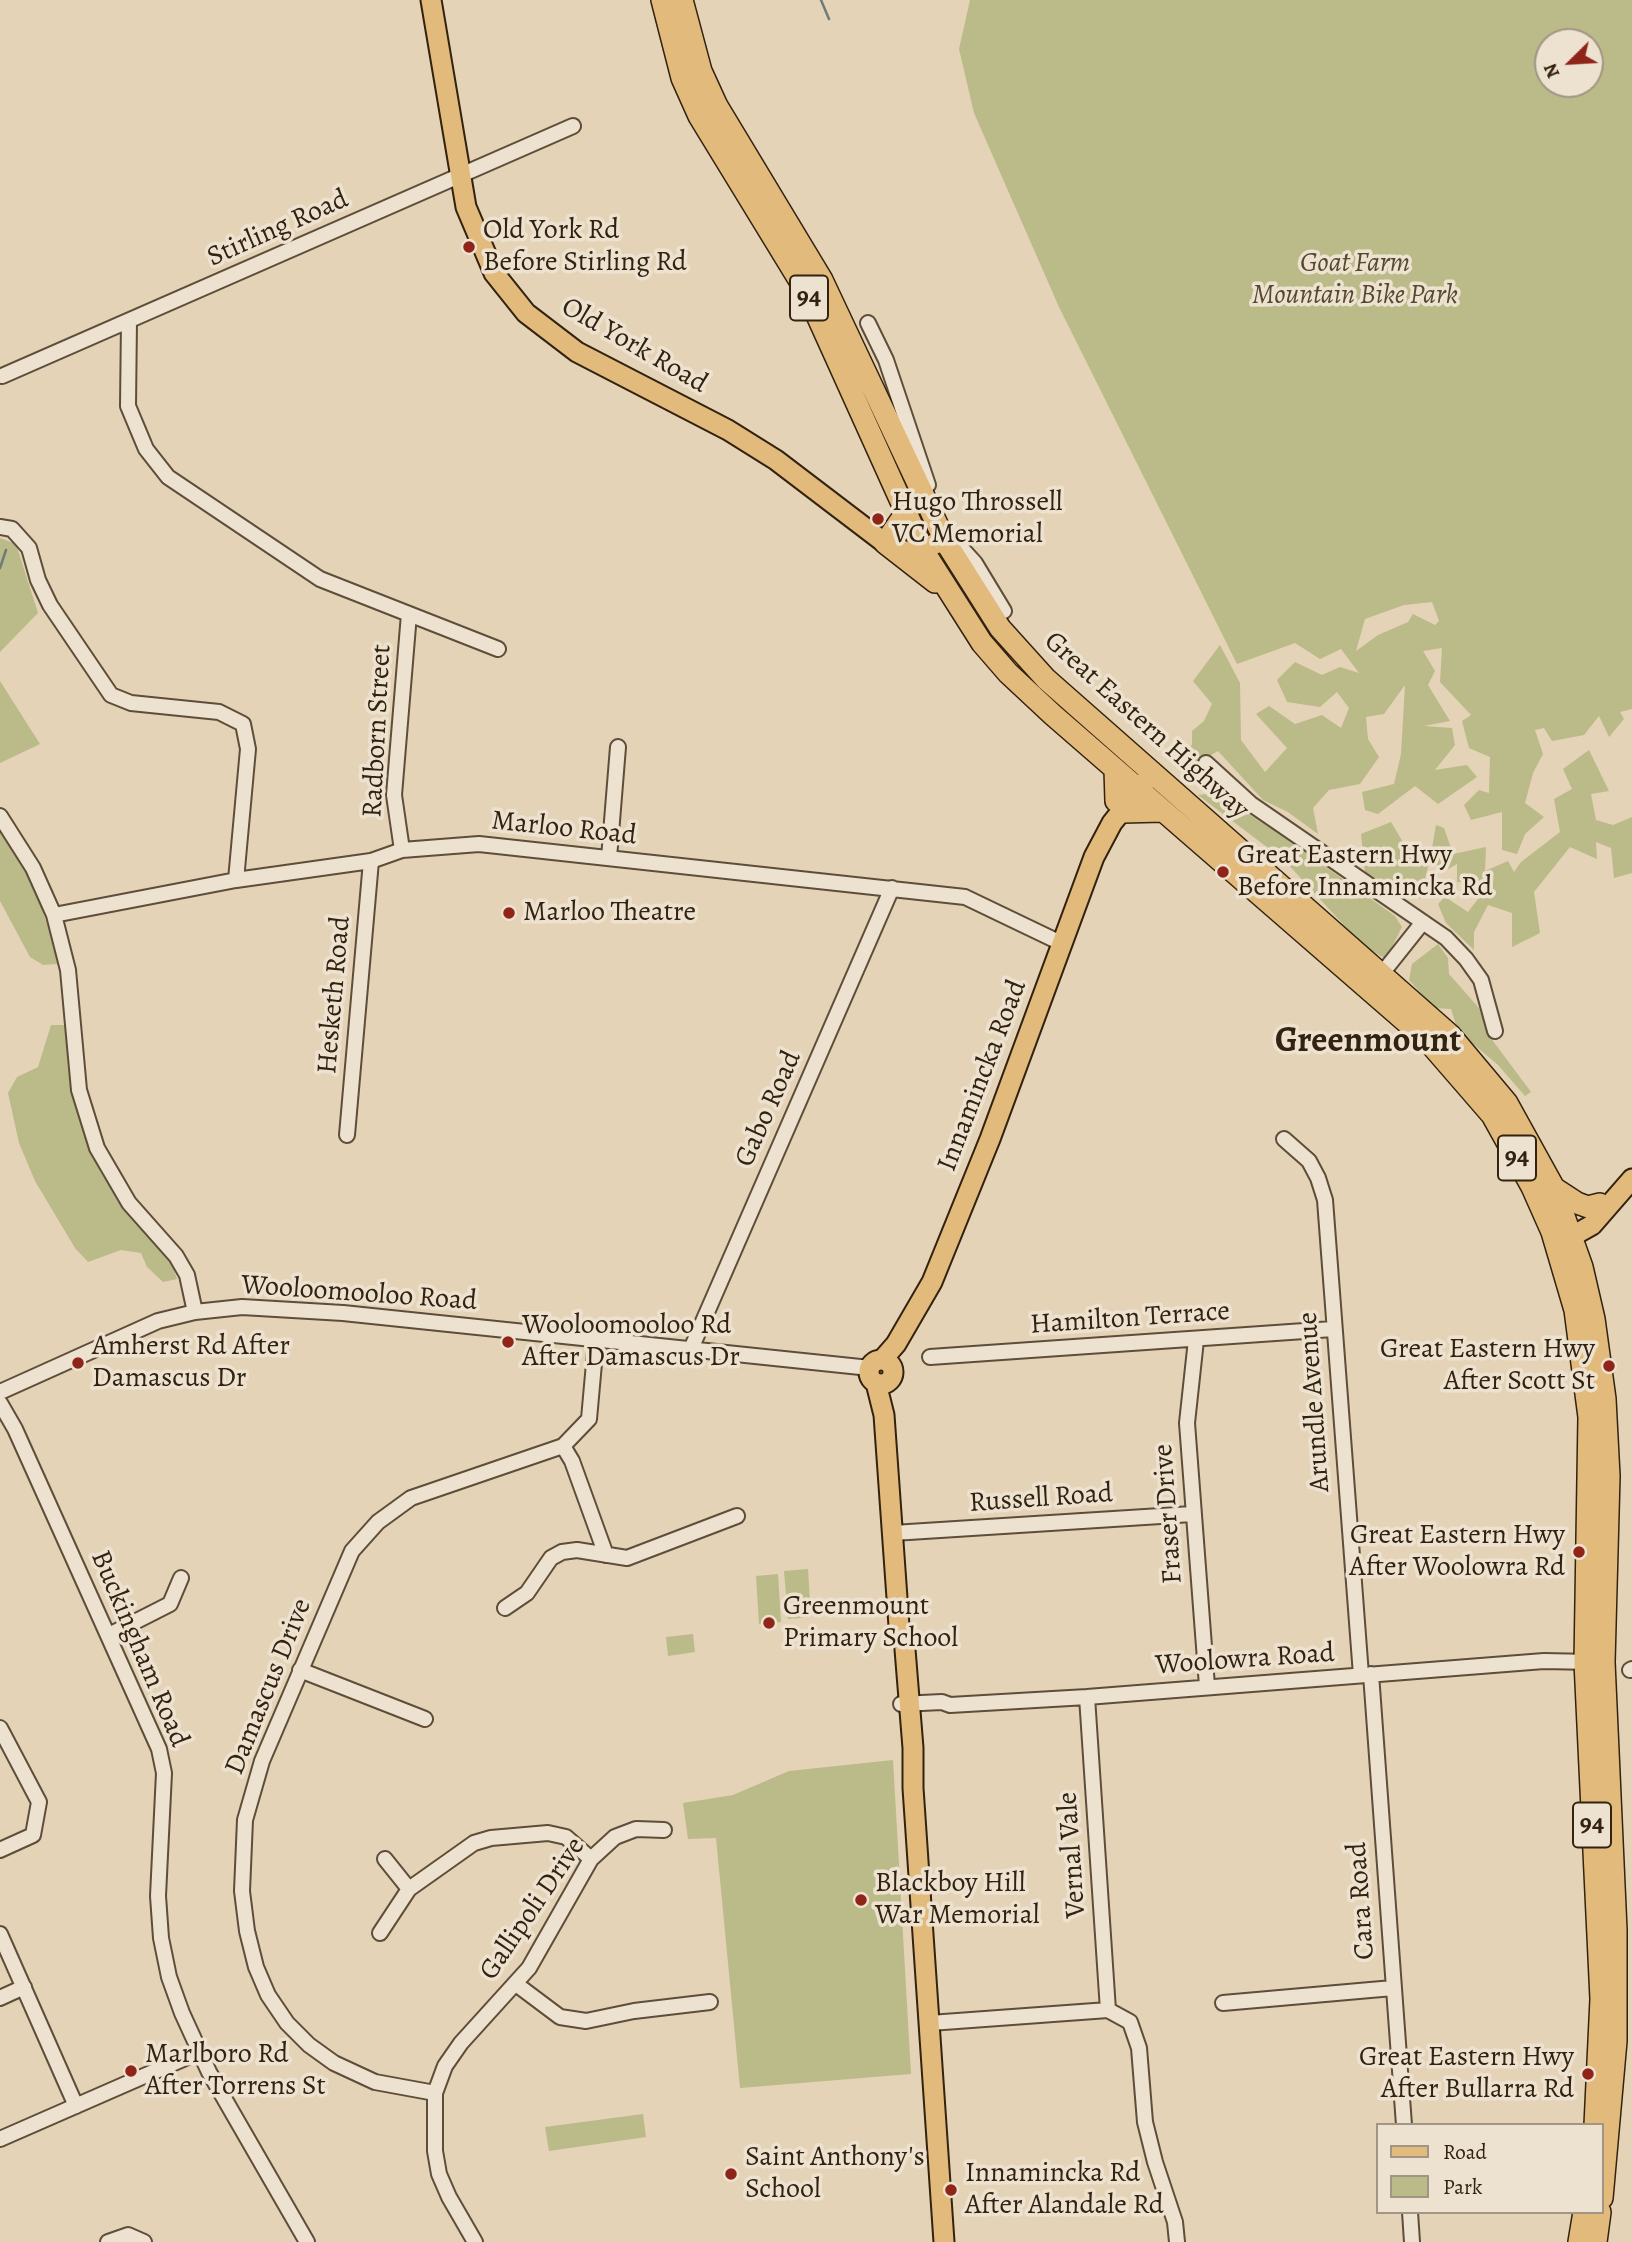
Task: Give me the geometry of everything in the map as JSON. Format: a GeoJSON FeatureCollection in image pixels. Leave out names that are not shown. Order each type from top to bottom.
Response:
{"type":"FeatureCollection","features":[{"type":"Feature","properties":{"kind":"highway","name":"Great Eastern Highway"},"geometry":{"type":"LineString","coordinates":[[662,0],[682,78],[699,116],[806,291],[920,543],[956,606],[1008,673],[1128,781],[1376,982],[1450,1035],[1493,1083],[1525,1130],[1554,1188],[1562,1235]]}},
{"type":"Feature","properties":{"kind":"highway","name":"Great Eastern Highway"},"geometry":{"type":"LineString","coordinates":[[682,0],[694,50],[717,106],[822,280],[942,535],[983,592],[1000,628],[1046,679],[1149,769],[1376,982],[1492,1115],[1562,1235],[1594,1319],[1605,1399],[1609,1476],[1595,1657],[1601,1999],[1595,2123]]}},
{"type":"Feature","properties":{"kind":"highway"},"geometry":{"type":"LineString","coordinates":[[903,506],[902,517],[885,543],[928,574],[956,606]]}},
{"type":"Feature","properties":{"kind":"highway"},"geometry":{"type":"LineString","coordinates":[[1128,781],[1117,812],[1163,811]]}},
{"type":"Feature","properties":{"kind":"highway"},"geometry":{"type":"LineString","coordinates":[[1554,1188],[1588,1207],[1608,1200]]}},
{"type":"Feature","properties":{"kind":"highway","name":"Great Eastern Highway"},"geometry":{"type":"LineString","coordinates":[[1595,1657],[1616,1930],[1616,2041],[1604,2176]]}},
{"type":"Feature","properties":{"kind":"highway"},"geometry":{"type":"LineString","coordinates":[[1579,2242],[1584,2214]]}},
{"type":"Feature","properties":{"kind":"highway"},"geometry":{"type":"LineString","coordinates":[[1596,2242],[1600,2214]]}},
{"type":"Feature","properties":{"kind":"main road","name":"Old York Road"},"geometry":{"type":"LineString","coordinates":[[431,0],[466,207],[480,246],[509,294],[533,319],[577,352],[728,430],[776,460],[885,543]]}},
{"type":"Feature","properties":{"kind":"main road"},"geometry":{"type":"LineString","coordinates":[[885,543],[897,538],[920,543],[942,535]]}},
{"type":"Feature","properties":{"kind":"main road","name":"Innamincka Road"},"geometry":{"type":"LineString","coordinates":[[944,2242],[913,1788],[905,1749],[906,1709],[897,1637],[899,1626],[884,1415],[887,1404],[875,1371],[897,1351],[896,1344],[932,1282],[990,1139],[1094,858],[1117,812],[1128,781],[1149,769]]}},
{"type":"Feature","properties":{"kind":"main road"},"geometry":{"type":"LineString","coordinates":[[1562,1235],[1632,1179]]}},
{"type":"Feature","properties":{"kind":"street","name":"Stirling Road"},"geometry":{"type":"LineString","coordinates":[[2,376],[573,126]]}},
{"type":"Feature","properties":{"kind":"street"},"geometry":{"type":"LineString","coordinates":[[129,321],[128,406],[146,449],[169,477],[320,579],[498,649]]}},
{"type":"Feature","properties":{"kind":"street"},"geometry":{"type":"LineString","coordinates":[[868,323],[886,360],[927,482],[948,530],[957,545],[975,563],[983,592],[1004,611]]}},
{"type":"Feature","properties":{"kind":"street"},"geometry":{"type":"LineString","coordinates":[[0,527],[12,529],[29,548],[38,580],[50,605],[111,695],[131,703],[219,712],[243,724],[247,748],[236,880]]}},
{"type":"Feature","properties":{"kind":"street"},"geometry":{"type":"LineString","coordinates":[[956,606],[983,592]]}},
{"type":"Feature","properties":{"kind":"street","name":"Radborn Street"},"geometry":{"type":"LineString","coordinates":[[402,850],[394,795],[409,614]]}},
{"type":"Feature","properties":{"kind":"street"},"geometry":{"type":"LineString","coordinates":[[609,858],[618,747]]}},
{"type":"Feature","properties":{"kind":"street"},"geometry":{"type":"LineString","coordinates":[[1206,762],[1251,804],[1446,938],[1466,958],[1481,980],[1495,1031]]}},
{"type":"Feature","properties":{"kind":"street"},"geometry":{"type":"LineString","coordinates":[[0,816],[33,868],[54,915],[68,970],[74,1059],[86,1120],[110,1175],[128,1203],[176,1256],[187,1275],[195,1312]]}},
{"type":"Feature","properties":{"kind":"street","name":"Marloo Road"},"geometry":{"type":"LineString","coordinates":[[54,915],[236,880],[371,860],[402,850],[479,844],[965,897],[1063,944]]}},
{"type":"Feature","properties":{"kind":"street","name":"Hesketh Road"},"geometry":{"type":"LineString","coordinates":[[347,1135],[371,860]]}},
{"type":"Feature","properties":{"kind":"street","name":"Gabo Road"},"geometry":{"type":"LineString","coordinates":[[691,1349],[892,888]]}},
{"type":"Feature","properties":{"kind":"street"},"geometry":{"type":"LineString","coordinates":[[1376,982],[1423,922]]}},
{"type":"Feature","properties":{"kind":"street","name":"Arundle Avenue"},"geometry":{"type":"LineString","coordinates":[[1284,1139],[1309,1161],[1325,1200],[1333,1329],[1366,1675]]}},
{"type":"Feature","properties":{"kind":"street","name":"Wooloomooloo Road"},"geometry":{"type":"LineString","coordinates":[[1,1395],[144,1327],[195,1312],[262,1306],[691,1349],[875,1371]]}},
{"type":"Feature","properties":{"kind":"street","name":"Hamilton Terrace"},"geometry":{"type":"LineString","coordinates":[[930,1357],[1333,1329]]}},
{"type":"Feature","properties":{"kind":"street","name":"Damascus Drive"},"geometry":{"type":"LineString","coordinates":[[435,2093],[375,2082],[334,2063],[309,2045],[287,2023],[268,1995],[256,1967],[247,1931],[242,1891],[245,1820],[261,1761],[352,1551],[377,1522],[411,1498],[563,1446],[589,1419],[596,1340]]}},
{"type":"Feature","properties":{"kind":"street","name":"Fraser Drive"},"geometry":{"type":"LineString","coordinates":[[1196,1340],[1187,1400],[1192,1514],[1207,1686]]}},
{"type":"Feature","properties":{"kind":"street","name":"Buckingham Road"},"geometry":{"type":"LineString","coordinates":[[1,1395],[159,1749],[164,1773],[158,1896],[161,1938],[169,1977],[199,2052],[307,2242]]}},
{"type":"Feature","properties":{"kind":"street"},"geometry":{"type":"LineString","coordinates":[[563,1446],[572,1461],[606,1555]]}},
{"type":"Feature","properties":{"kind":"street","name":"Russell Road"},"geometry":{"type":"LineString","coordinates":[[893,1533],[1192,1514]]}},
{"type":"Feature","properties":{"kind":"street"},"geometry":{"type":"LineString","coordinates":[[505,1608],[527,1593],[551,1558],[577,1550],[627,1558],[737,1516]]}},
{"type":"Feature","properties":{"kind":"street"},"geometry":{"type":"LineString","coordinates":[[109,1635],[170,1604],[181,1578]]}},
{"type":"Feature","properties":{"kind":"street","name":"Woolowra Road"},"geometry":{"type":"LineString","coordinates":[[906,1709],[942,1702],[950,1705],[1087,1697],[1595,1657]]}},
{"type":"Feature","properties":{"kind":"street"},"geometry":{"type":"LineString","coordinates":[[300,1670],[425,1718]]}},
{"type":"Feature","properties":{"kind":"street","name":"Cara Road"},"geometry":{"type":"LineString","coordinates":[[1366,1675],[1404,2123]]}},
{"type":"Feature","properties":{"kind":"street","name":"Vernal Vale"},"geometry":{"type":"LineString","coordinates":[[1087,1697],[1108,2010]]}},
{"type":"Feature","properties":{"kind":"street"},"geometry":{"type":"LineString","coordinates":[[0,1728],[40,1802],[33,1835],[0,1850]]}},
{"type":"Feature","properties":{"kind":"street","name":"Gallipoli Drive"},"geometry":{"type":"LineString","coordinates":[[475,2242],[439,2174],[433,2121],[435,2093],[445,2066],[461,2043],[529,1968],[591,1859],[615,1837],[636,1829],[664,1830]]}},
{"type":"Feature","properties":{"kind":"street"},"geometry":{"type":"LineString","coordinates":[[380,1933],[409,1889],[459,1852],[491,1838],[548,1833],[566,1837],[591,1859]]}},
{"type":"Feature","properties":{"kind":"street"},"geometry":{"type":"LineString","coordinates":[[385,1859],[409,1889]]}},
{"type":"Feature","properties":{"kind":"street"},"geometry":{"type":"LineString","coordinates":[[0,1934],[76,2106]]}},
{"type":"Feature","properties":{"kind":"street"},"geometry":{"type":"LineString","coordinates":[[516,1984],[560,2017],[586,2021],[634,2011],[710,2002]]}},
{"type":"Feature","properties":{"kind":"street"},"geometry":{"type":"LineString","coordinates":[[0,1998],[24,1987]]}},
{"type":"Feature","properties":{"kind":"street"},"geometry":{"type":"LineString","coordinates":[[1223,2003],[1393,1988]]}},
{"type":"Feature","properties":{"kind":"street"},"geometry":{"type":"LineString","coordinates":[[930,2023],[1108,2010],[1130,2022],[1139,2048],[1145,2122],[1175,2222],[1177,2242]]}},
{"type":"Feature","properties":{"kind":"street"},"geometry":{"type":"LineString","coordinates":[[0,2139],[199,2052]]}},
{"type":"Feature","properties":{"kind":"street"},"geometry":{"type":"LineString","coordinates":[[1410,2214],[1412,2242]]}},
{"type":"Feature","properties":{"kind":"street"},"geometry":{"type":"LineString","coordinates":[[108,2242],[128,2235],[144,2242]]}},
{"type":"Feature","properties":{"kind":"green space","name":"Goat Farm Mountain Bike Park"},"geometry":{"type":"Polygon","coordinates":[[[970,0],[1632,0],[1632,709],[1620,712],[1624,719],[1609,737],[1599,716],[1584,735],[1552,741],[1544,728],[1535,730],[1543,754],[1533,773],[1525,803],[1544,817],[1525,834],[1517,854],[1502,850],[1502,812],[1471,820],[1464,805],[1479,790],[1489,793],[1490,757],[1469,748],[1462,721],[1471,715],[1440,682],[1442,648],[1423,651],[1435,671],[1428,685],[1450,721],[1424,726],[1452,728],[1455,745],[1435,770],[1467,765],[1477,777],[1438,804],[1415,786],[1378,814],[1365,810],[1362,792],[1394,784],[1401,754],[1405,685],[1384,714],[1366,717],[1368,739],[1379,757],[1360,784],[1329,790],[1313,808],[1318,834],[1288,812],[1263,800],[1218,751],[1190,767],[1175,762],[1192,745],[1192,731],[1204,721],[1212,704],[1193,681],[1220,645],[1240,683],[1241,740],[1265,772],[1287,748],[1256,714],[1269,706],[1295,724],[1322,715],[1341,728],[1349,708],[1337,692],[1320,707],[1287,702],[1277,680],[1295,662],[1322,675],[1340,667],[1359,673],[1341,649],[1320,659],[1295,643],[1237,664],[1059,307],[974,113],[959,49],[970,0]],[[1432,602],[1404,605],[1365,619],[1356,651],[1378,635],[1408,622],[1413,614],[1435,625],[1439,621],[1432,602]]]}},
{"type":"Feature","properties":{"kind":"green space"},"geometry":{"type":"Polygon","coordinates":[[[0,538],[16,544],[38,613],[0,652],[0,538]]]}},
{"type":"Feature","properties":{"kind":"green space"},"geometry":{"type":"Polygon","coordinates":[[[0,681],[40,744],[0,763],[0,681]]]}},
{"type":"Feature","properties":{"kind":"green space"},"geometry":{"type":"Polygon","coordinates":[[[1589,750],[1609,791],[1591,794],[1596,820],[1613,825],[1632,817],[1632,873],[1614,878],[1611,848],[1596,842],[1597,859],[1570,847],[1534,892],[1540,933],[1512,947],[1512,913],[1488,905],[1474,932],[1474,950],[1446,923],[1438,904],[1445,897],[1468,912],[1484,891],[1474,881],[1457,882],[1457,864],[1441,873],[1431,855],[1420,899],[1365,873],[1361,834],[1391,822],[1404,844],[1431,854],[1436,825],[1444,828],[1453,854],[1486,847],[1485,871],[1508,861],[1514,872],[1521,862],[1560,832],[1554,799],[1572,789],[1563,769],[1589,750]]]}},
{"type":"Feature","properties":{"kind":"green space"},"geometry":{"type":"Polygon","coordinates":[[[1215,793],[1275,831],[1395,916],[1402,927],[1386,959],[1363,946],[1284,860],[1198,795],[1215,793]]]}},
{"type":"Feature","properties":{"kind":"green space"},"geometry":{"type":"Polygon","coordinates":[[[0,827],[28,870],[55,947],[57,964],[43,965],[30,957],[0,901],[0,827]]]}},
{"type":"Feature","properties":{"kind":"green space"},"geometry":{"type":"Polygon","coordinates":[[[1438,944],[1448,958],[1449,974],[1479,1008],[1493,1041],[1531,1092],[1525,1096],[1498,1065],[1458,1031],[1451,1009],[1434,1008],[1409,980],[1412,964],[1438,944]]]}},
{"type":"Feature","properties":{"kind":"green space"},"geometry":{"type":"Polygon","coordinates":[[[51,1025],[67,1025],[68,1069],[83,1129],[101,1173],[126,1212],[172,1264],[177,1279],[163,1282],[147,1267],[141,1253],[121,1250],[88,1262],[75,1248],[35,1181],[19,1143],[8,1093],[17,1077],[38,1067],[51,1025]]]}},
{"type":"Feature","properties":{"kind":"green space"},"geometry":{"type":"Polygon","coordinates":[[[808,1569],[811,1617],[788,1619],[784,1571],[808,1569]]]}},
{"type":"Feature","properties":{"kind":"green space"},"geometry":{"type":"Polygon","coordinates":[[[778,1574],[781,1622],[759,1624],[756,1576],[778,1574]]]}},
{"type":"Feature","properties":{"kind":"green space"},"geometry":{"type":"Polygon","coordinates":[[[693,1634],[695,1652],[668,1656],[666,1637],[693,1634]]]}},
{"type":"Feature","properties":{"kind":"green space"},"geometry":{"type":"Polygon","coordinates":[[[893,1760],[911,2074],[740,2088],[716,1838],[688,1839],[683,1803],[733,1795],[789,1771],[893,1760]]]}},
{"type":"Feature","properties":{"kind":"green space"},"geometry":{"type":"Polygon","coordinates":[[[643,2114],[646,2137],[549,2151],[545,2127],[643,2114]]]}},
{"type":"Feature","properties":{"kind":"waterway"},"geometry":{"type":"LineString","coordinates":[[821,0],[829,19]]}},
{"type":"Feature","properties":{"kind":"waterway"},"geometry":{"type":"LineString","coordinates":[[0,568],[6,550]]}},
{"type":"Feature","properties":{"kind":"place","name":"Old York Rd Before Stirling Rd"},"geometry":{"type":"Point","coordinates":[469,247]}},
{"type":"Feature","properties":{"kind":"place","name":"Hugo Throssell VC Memorial"},"geometry":{"type":"Point","coordinates":[878,519]}},
{"type":"Feature","properties":{"kind":"place","name":"Great Eastern Hwy Before Innamincka Rd"},"geometry":{"type":"Point","coordinates":[1223,872]}},
{"type":"Feature","properties":{"kind":"place","name":"Marloo Theatre"},"geometry":{"type":"Point","coordinates":[509,913]}},
{"type":"Feature","properties":{"kind":"place","name":"Wooloomooloo Rd After Damascus Dr"},"geometry":{"type":"Point","coordinates":[508,1342]}},
{"type":"Feature","properties":{"kind":"place","name":"Amherst Rd After Damascus Dr"},"geometry":{"type":"Point","coordinates":[78,1363]}},
{"type":"Feature","properties":{"kind":"place","name":"Great Eastern Hwy After Scott St"},"geometry":{"type":"Point","coordinates":[1609,1366]}},
{"type":"Feature","properties":{"kind":"place","name":"Great Eastern Hwy After Woolowra Rd"},"geometry":{"type":"Point","coordinates":[1579,1552]}},
{"type":"Feature","properties":{"kind":"place","name":"Greenmount Primary School"},"geometry":{"type":"Point","coordinates":[769,1623]}},
{"type":"Feature","properties":{"kind":"place","name":"Blackboy Hill War Memorial"},"geometry":{"type":"Point","coordinates":[861,1900]}},
{"type":"Feature","properties":{"kind":"place","name":"Marlboro Rd After Torrens St"},"geometry":{"type":"Point","coordinates":[131,2071]}},
{"type":"Feature","properties":{"kind":"place","name":"Great Eastern Hwy After Bullarra Rd"},"geometry":{"type":"Point","coordinates":[1588,2074]}},
{"type":"Feature","properties":{"kind":"place","name":"Saint Anthony's School"},"geometry":{"type":"Point","coordinates":[731,2174]}},
{"type":"Feature","properties":{"kind":"place","name":"Innamincka Rd After Alandale Rd"},"geometry":{"type":"Point","coordinates":[951,2190]}},
{"type":"Feature","properties":{"kind":"district","name":"Greenmount"},"geometry":{"type":"Point","coordinates":[1368,1042]}}]}
